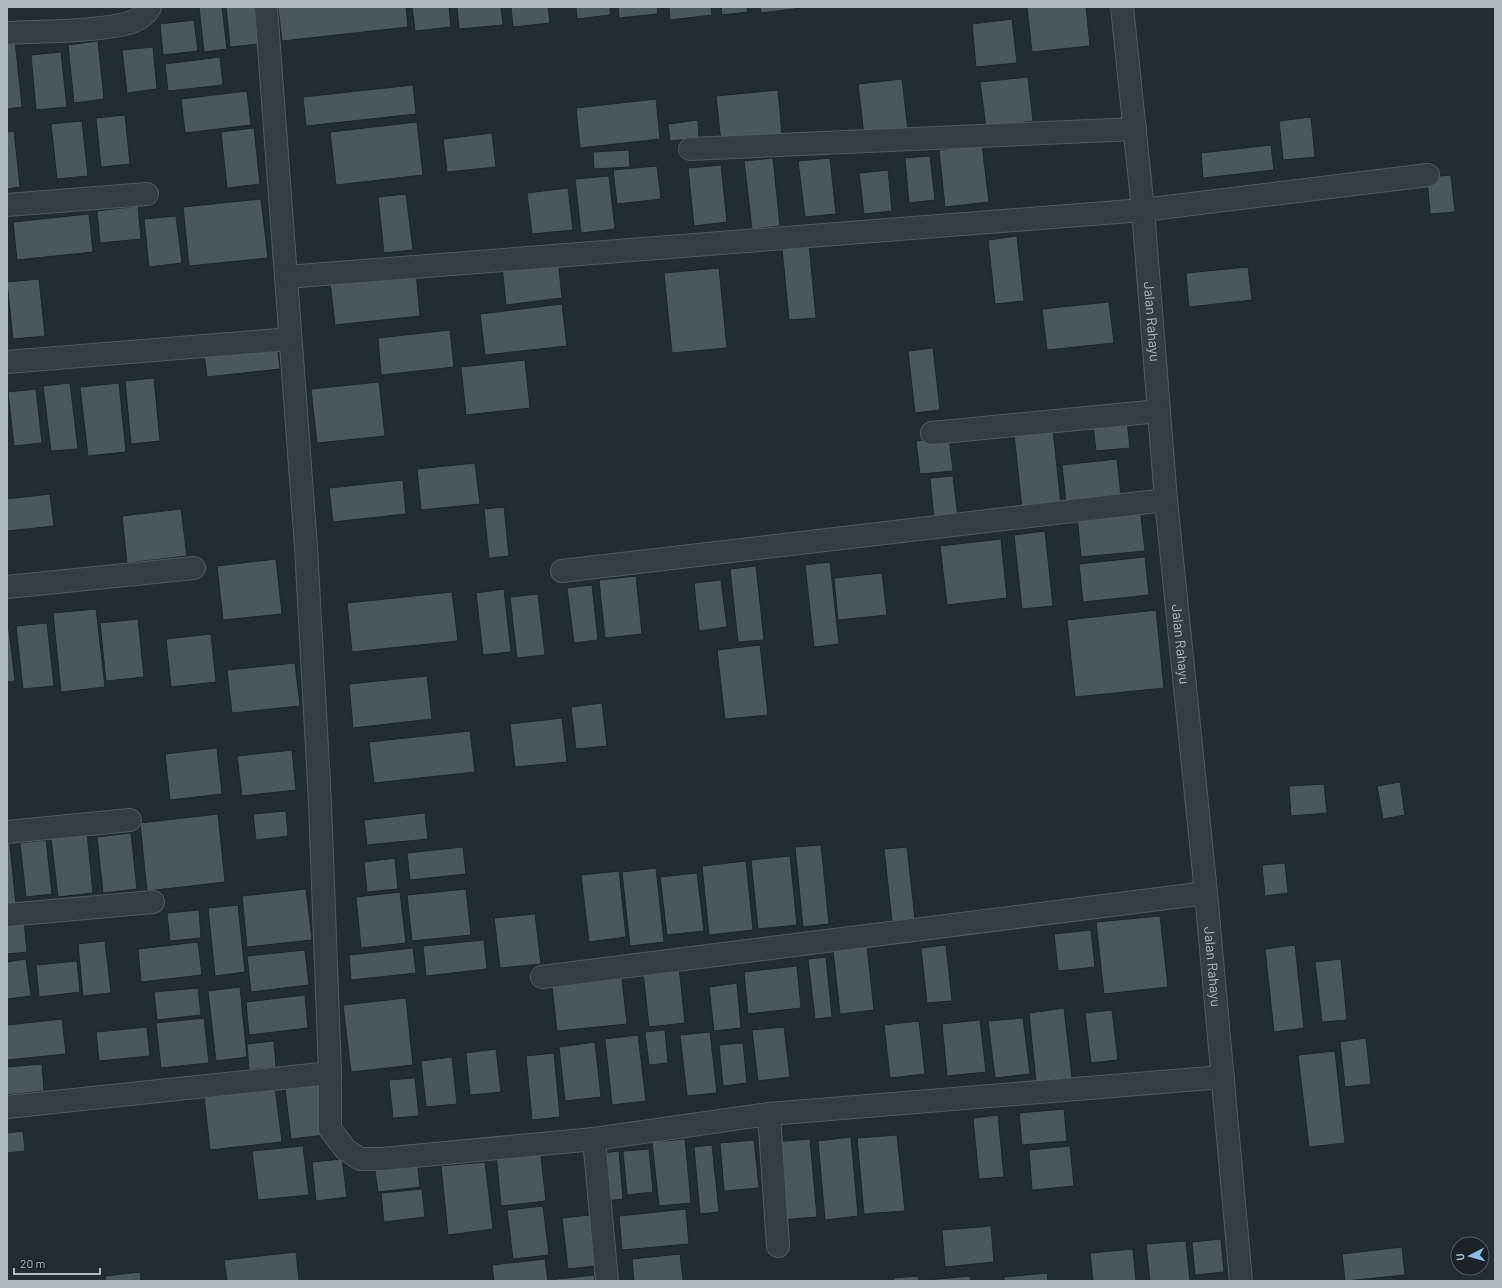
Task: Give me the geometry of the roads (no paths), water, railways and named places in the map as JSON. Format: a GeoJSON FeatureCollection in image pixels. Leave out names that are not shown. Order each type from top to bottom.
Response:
{"type":"FeatureCollection","features":[{"type":"Feature","properties":{"kind":"street"},"geometry":{"type":"LineString","coordinates":[[7,33],[102,28],[130,23],[146,14],[150,7]]}},
{"type":"Feature","properties":{"kind":"street"},"geometry":{"type":"LineString","coordinates":[[266,7],[310,624],[320,803],[330,1073],[330,1129],[346,1150],[360,1159],[382,1158],[594,1139],[770,1114],[1223,1077]]}},
{"type":"Feature","properties":{"kind":"street","name":"Jalan Rahayu"},"geometry":{"type":"LineString","coordinates":[[1122,7],[1143,210],[1166,500],[1206,893],[1241,1281]]}},
{"type":"Feature","properties":{"kind":"street"},"geometry":{"type":"LineString","coordinates":[[690,149],[1135,129]]}},
{"type":"Feature","properties":{"kind":"street"},"geometry":{"type":"LineString","coordinates":[[286,277],[1143,210],[1428,176]]}},
{"type":"Feature","properties":{"kind":"street"},"geometry":{"type":"LineString","coordinates":[[7,206],[147,194]]}},
{"type":"Feature","properties":{"kind":"street"},"geometry":{"type":"LineString","coordinates":[[7,362],[290,339]]}},
{"type":"Feature","properties":{"kind":"street"},"geometry":{"type":"LineString","coordinates":[[932,433],[1159,411]]}},
{"type":"Feature","properties":{"kind":"street"},"geometry":{"type":"LineString","coordinates":[[562,571],[1166,500]]}},
{"type":"Feature","properties":{"kind":"street"},"geometry":{"type":"LineString","coordinates":[[7,587],[194,568]]}},
{"type":"Feature","properties":{"kind":"street"},"geometry":{"type":"LineString","coordinates":[[7,832],[130,820]]}},
{"type":"Feature","properties":{"kind":"street"},"geometry":{"type":"LineString","coordinates":[[542,977],[1206,893]]}},
{"type":"Feature","properties":{"kind":"street"},"geometry":{"type":"LineString","coordinates":[[7,915],[153,902]]}},
{"type":"Feature","properties":{"kind":"street"},"geometry":{"type":"LineString","coordinates":[[7,1107],[330,1073]]}},
{"type":"Feature","properties":{"kind":"street"},"geometry":{"type":"LineString","coordinates":[[770,1114],[778,1246]]}},
{"type":"Feature","properties":{"kind":"street"},"geometry":{"type":"LineString","coordinates":[[594,1139],[607,1281]]}}]}
